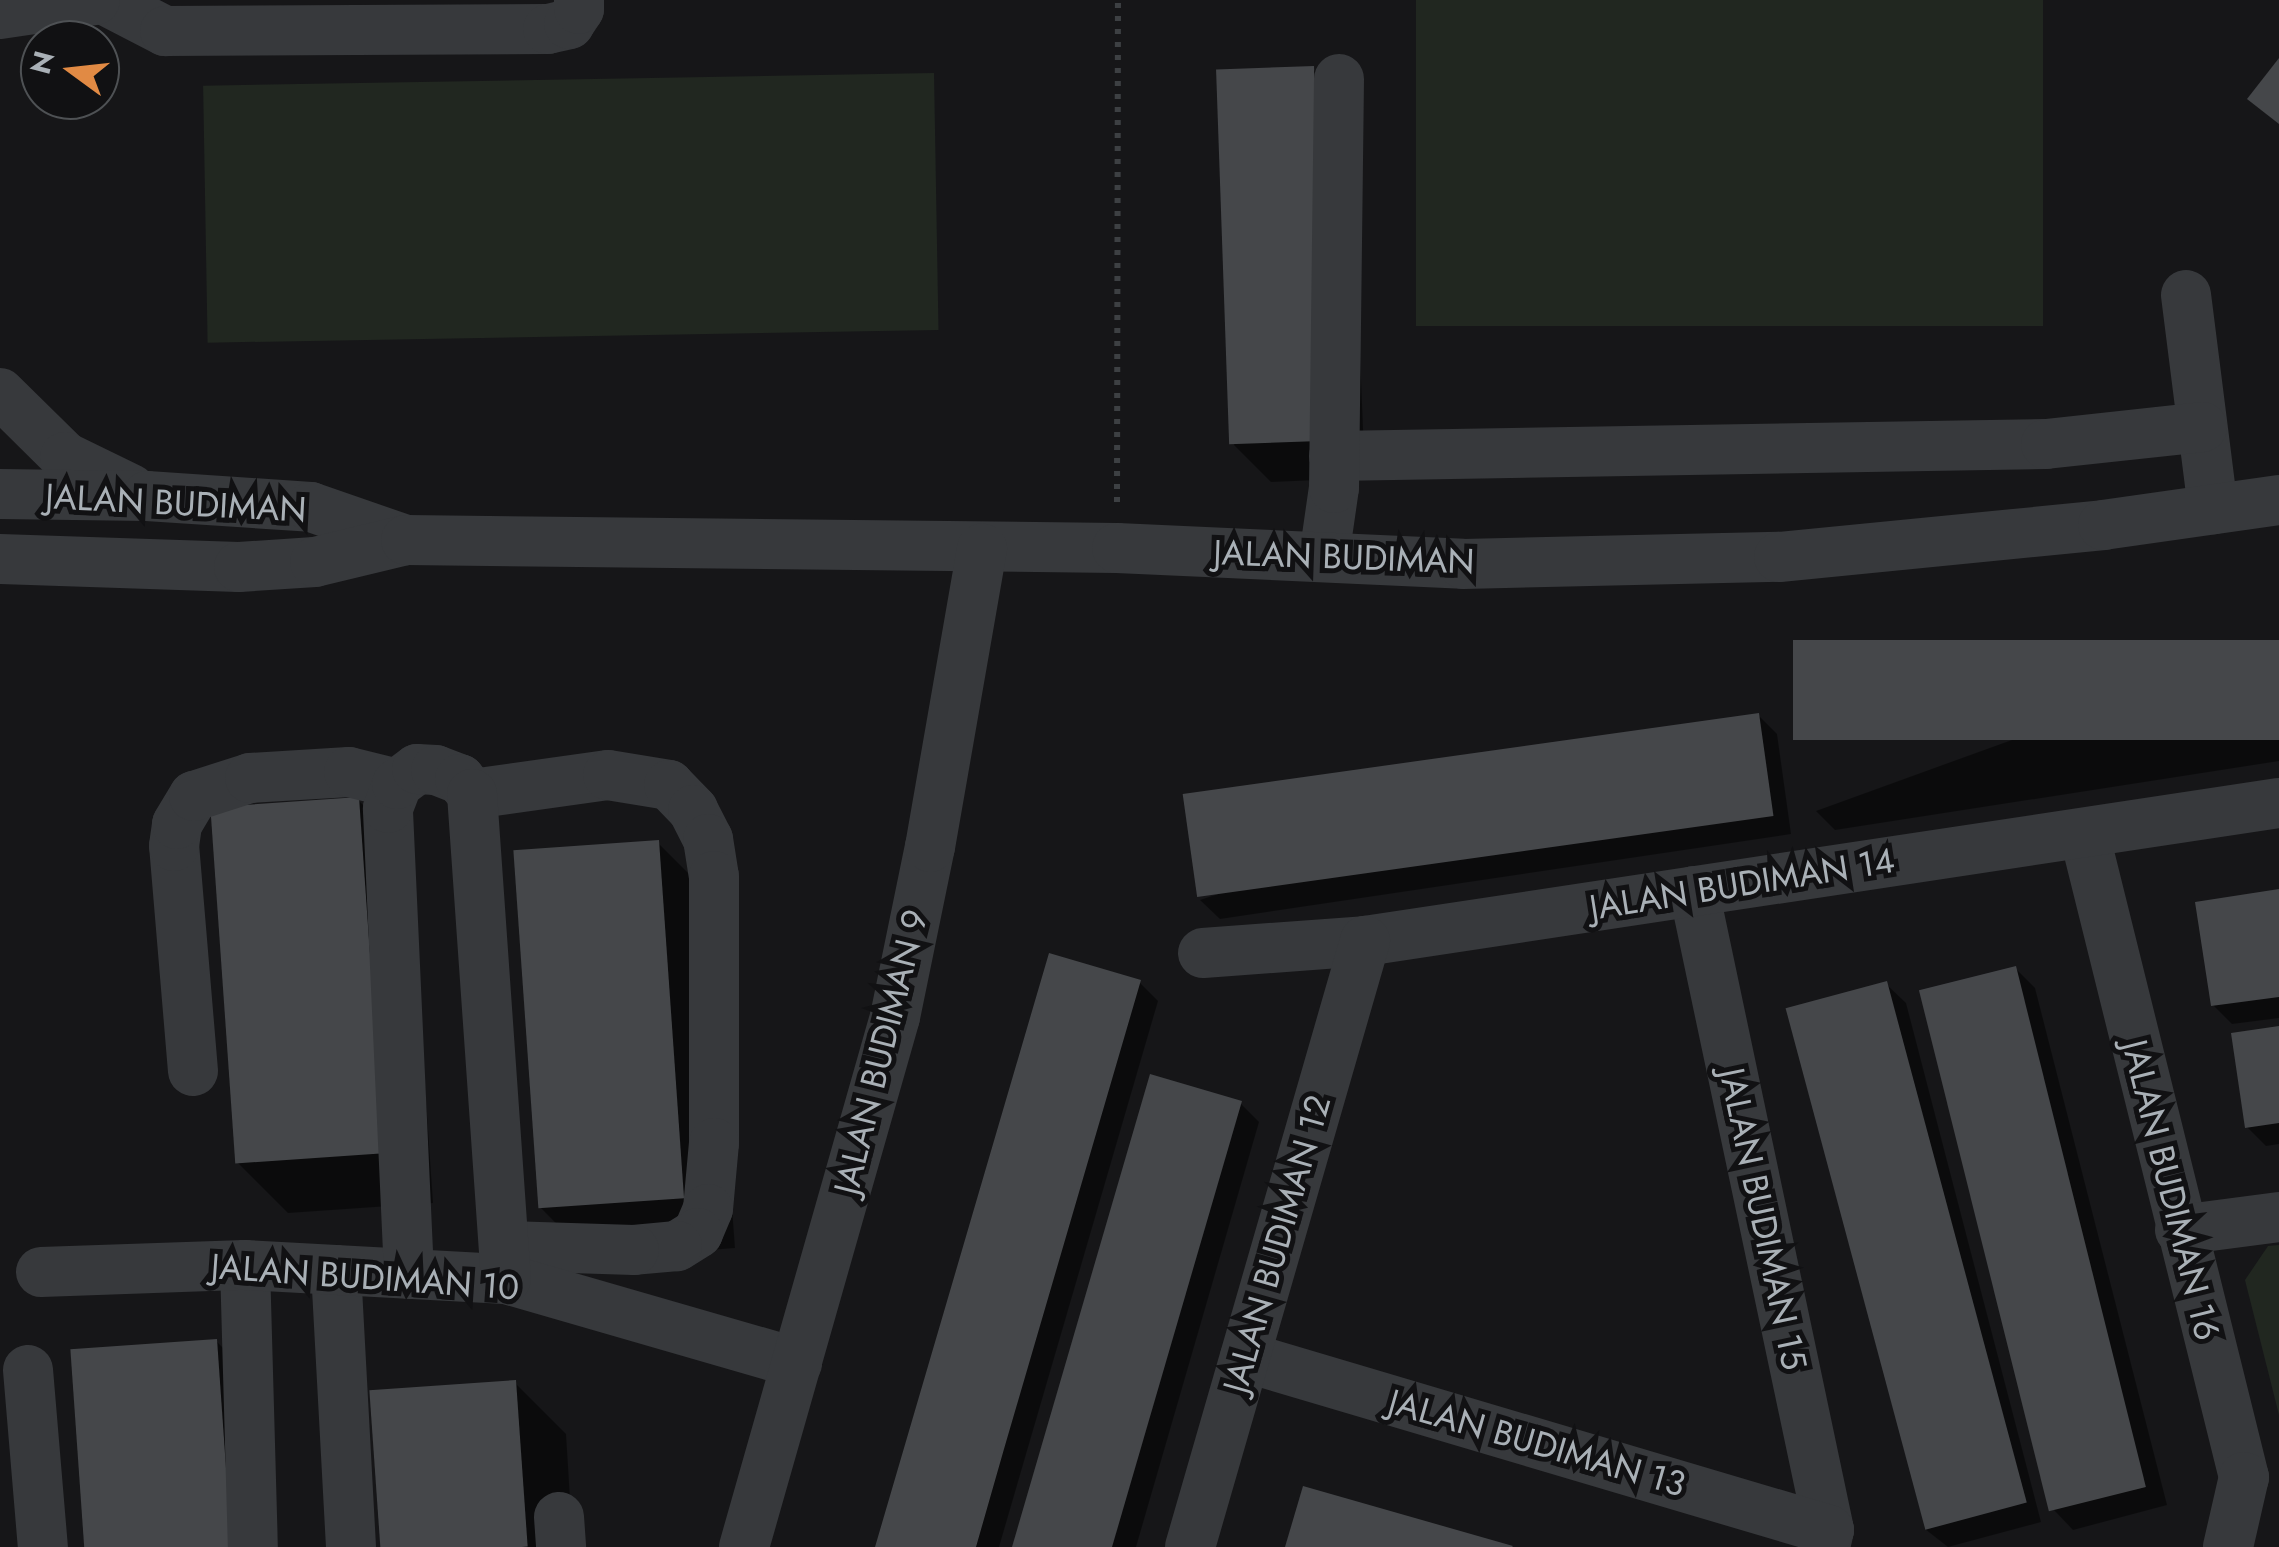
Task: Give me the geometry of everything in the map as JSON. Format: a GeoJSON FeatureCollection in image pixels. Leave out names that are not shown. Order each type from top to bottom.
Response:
{"type":"FeatureCollection","features":[{"type":"Feature","properties":{"kind":"street"},"geometry":{"type":"LineString","coordinates":[[0,14],[95,0]]}},
{"type":"Feature","properties":{"kind":"street"},"geometry":{"type":"LineString","coordinates":[[104,0],[165,31],[548,29],[569,24],[579,0]]}},
{"type":"Feature","properties":{"kind":"street"},"geometry":{"type":"LineString","coordinates":[[1324,557],[1334,456],[1339,79]]}},
{"type":"Feature","properties":{"kind":"street"},"geometry":{"type":"LineString","coordinates":[[2186,295],[2213,509]]}},
{"type":"Feature","properties":{"kind":"street"},"geometry":{"type":"LineString","coordinates":[[0,392],[65,457],[147,496]]}},
{"type":"Feature","properties":{"kind":"street"},"geometry":{"type":"LineString","coordinates":[[1334,456],[2046,444],[2202,427]]}},
{"type":"Feature","properties":{"kind":"street","name":"JALAN BUDIMAN"},"geometry":{"type":"LineString","coordinates":[[0,494],[147,496],[311,506],[406,540]]}},
{"type":"Feature","properties":{"kind":"street","name":"JALAN BUDIMAN"},"geometry":{"type":"LineString","coordinates":[[0,559],[239,567],[315,562],[406,540],[1117,548],[1463,564],[1779,557],[2103,525],[2279,500]]}},
{"type":"Feature","properties":{"kind":"street","name":"JALAN BUDIMAN 9"},"geometry":{"type":"LineString","coordinates":[[744,1547],[895,1017],[930,848],[982,549]]}},
{"type":"Feature","properties":{"kind":"street"},"geometry":{"type":"LineString","coordinates":[[409,1274],[388,808],[397,784],[417,769],[436,770],[460,779],[472,794],[506,1263],[676,1246],[698,1234],[708,1209],[714,1143],[714,876],[708,839],[693,810],[669,785],[608,775],[472,794]]}},
{"type":"Feature","properties":{"kind":"street"},"geometry":{"type":"LineString","coordinates":[[193,1071],[174,846],[176,824],[194,796],[269,776],[349,772],[397,784]]}},
{"type":"Feature","properties":{"kind":"street","name":"JALAN BUDIMAN 14"},"geometry":{"type":"LineString","coordinates":[[1203,952],[1365,941],[2279,804]]}},
{"type":"Feature","properties":{"kind":"street","name":"JALAN BUDIMAN 16"},"geometry":{"type":"LineString","coordinates":[[2084,833],[2244,1477],[2228,1547]]}},
{"type":"Feature","properties":{"kind":"street","name":"JALAN BUDIMAN 15"},"geometry":{"type":"LineString","coordinates":[[1694,891],[1827,1538]]}},
{"type":"Feature","properties":{"kind":"street","name":"JALAN BUDIMAN 12"},"geometry":{"type":"LineString","coordinates":[[1190,1547],[1365,941]]}},
{"type":"Feature","properties":{"kind":"street"},"geometry":{"type":"LineString","coordinates":[[2180,1230],[2279,1217]]}},
{"type":"Feature","properties":{"kind":"street","name":"JALAN BUDIMAN 10"},"geometry":{"type":"LineString","coordinates":[[42,1272],[245,1265],[409,1274],[506,1263],[797,1364]]}},
{"type":"Feature","properties":{"kind":"street"},"geometry":{"type":"LineString","coordinates":[[245,1265],[253,1547]]}},
{"type":"Feature","properties":{"kind":"street"},"geometry":{"type":"LineString","coordinates":[[336,1270],[352,1547]]}},
{"type":"Feature","properties":{"kind":"street","name":"JALAN BUDIMAN 13"},"geometry":{"type":"LineString","coordinates":[[1245,1357],[1827,1538]]}},
{"type":"Feature","properties":{"kind":"street"},"geometry":{"type":"LineString","coordinates":[[28,1370],[42,1547]]}},
{"type":"Feature","properties":{"kind":"path"},"geometry":{"type":"LineString","coordinates":[[1117,548],[1118,0]]}},
{"type":"Feature","properties":{"kind":"shaded area"},"geometry":{"type":"Polygon","coordinates":[[[1416,0],[2043,0],[2043,326],[1416,326],[1416,0]]]}},
{"type":"Feature","properties":{"kind":"shaded area"},"geometry":{"type":"Polygon","coordinates":[[[934,73],[938,330],[208,343],[203,86],[934,73]]]}},
{"type":"Feature","properties":{"kind":"shaded area"},"geometry":{"type":"Polygon","coordinates":[[[2279,1245],[2279,1415],[2245,1280],[2268,1246],[2279,1245]]]}},
{"type":"Feature","properties":{"kind":"building"},"geometry":{"type":"Polygon","coordinates":[[[2279,58],[2279,124],[2247,99],[2279,58]]]}},
{"type":"Feature","properties":{"kind":"building"},"geometry":{"type":"Polygon","coordinates":[[[1314,66],[1327,441],[1229,444],[1216,69],[1314,66]]]}},
{"type":"Feature","properties":{"kind":"building"},"geometry":{"type":"Polygon","coordinates":[[[1793,640],[2279,640],[2279,740],[1793,740],[1793,640]]]}},
{"type":"Feature","properties":{"kind":"building"},"geometry":{"type":"Polygon","coordinates":[[[1759,713],[1773,816],[1197,897],[1183,794],[1759,713]]]}},
{"type":"Feature","properties":{"kind":"building"},"geometry":{"type":"Polygon","coordinates":[[[359,797],[384,1153],[235,1164],[210,807],[359,797]]]}},
{"type":"Feature","properties":{"kind":"building"},"geometry":{"type":"Polygon","coordinates":[[[659,840],[684,1198],[538,1208],[513,850],[659,840]]]}},
{"type":"Feature","properties":{"kind":"building"},"geometry":{"type":"Polygon","coordinates":[[[2279,889],[2279,997],[2211,1006],[2195,902],[2279,889]]]}},
{"type":"Feature","properties":{"kind":"building"},"geometry":{"type":"Polygon","coordinates":[[[1049,953],[1141,980],[976,1547],[875,1547],[1049,953]]]}},
{"type":"Feature","properties":{"kind":"building"},"geometry":{"type":"Polygon","coordinates":[[[2016,966],[2146,1487],[2049,1511],[1919,990],[2016,966]]]}},
{"type":"Feature","properties":{"kind":"building"},"geometry":{"type":"Polygon","coordinates":[[[1887,981],[2027,1503],[1925,1530],[1786,1008],[1887,981]]]}},
{"type":"Feature","properties":{"kind":"building"},"geometry":{"type":"Polygon","coordinates":[[[2279,1026],[2279,1123],[2245,1128],[2231,1033],[2279,1026]]]}},
{"type":"Feature","properties":{"kind":"building"},"geometry":{"type":"Polygon","coordinates":[[[1150,1074],[1242,1101],[1117,1530],[1112,1547],[1012,1547],[1150,1074]]]}},
{"type":"Feature","properties":{"kind":"building"},"geometry":{"type":"Polygon","coordinates":[[[217,1339],[232,1547],[84,1547],[70,1349],[217,1339]]]}},
{"type":"Feature","properties":{"kind":"building"},"geometry":{"type":"Polygon","coordinates":[[[516,1380],[528,1547],[380,1547],[369,1390],[516,1380]]]}},
{"type":"Feature","properties":{"kind":"building"},"geometry":{"type":"Polygon","coordinates":[[[1303,1486],[1513,1546],[1285,1547],[1303,1486]]]}}]}
